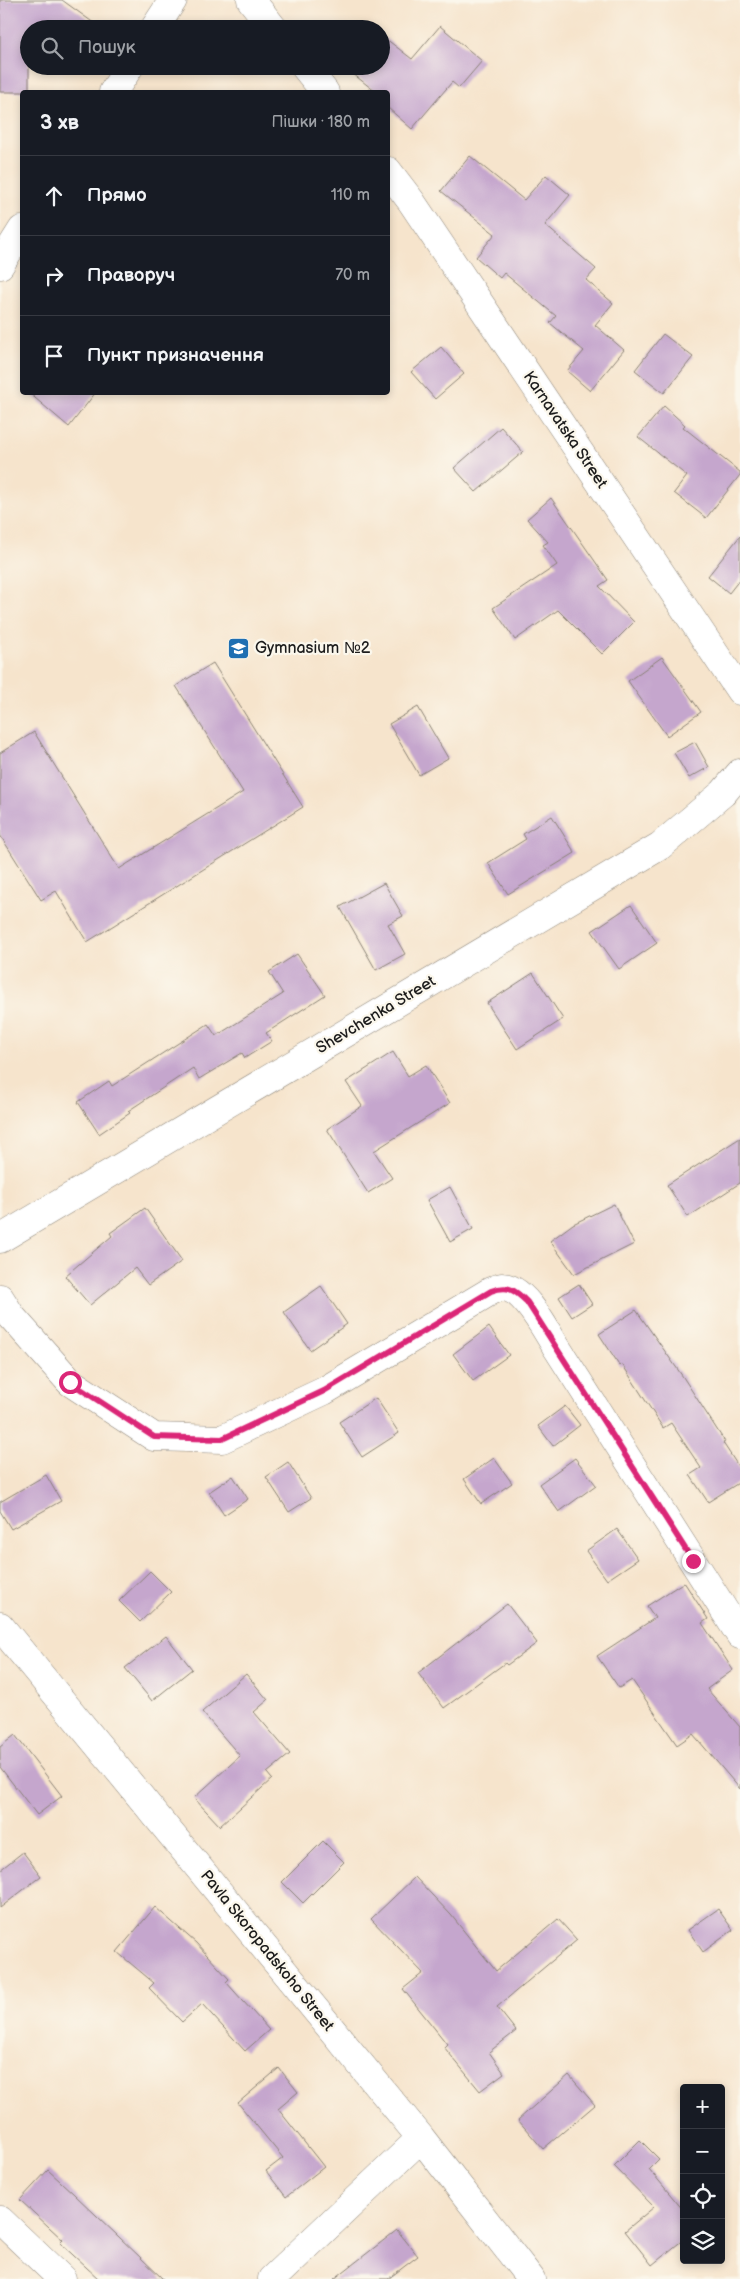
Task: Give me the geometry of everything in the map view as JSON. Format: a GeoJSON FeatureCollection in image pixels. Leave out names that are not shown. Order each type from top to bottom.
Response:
{"type":"FeatureCollection","features":[{"type":"Feature","properties":{"kind":"street"},"geometry":{"type":"LineString","coordinates":[[160,20],[173,0]]}},
{"type":"Feature","properties":{"kind":"street"},"geometry":{"type":"LineString","coordinates":[[251,0],[267,20]]}},
{"type":"Feature","properties":{"kind":"street"},"geometry":{"type":"LineString","coordinates":[[114,90],[124,75]]}},
{"type":"Feature","properties":{"kind":"street"},"geometry":{"type":"LineString","coordinates":[[311,75],[322,90]]}},
{"type":"Feature","properties":{"kind":"street","name":"Karnavatska Street"},"geometry":{"type":"LineString","coordinates":[[390,174],[411,201],[740,690]]}},
{"type":"Feature","properties":{"kind":"street"},"geometry":{"type":"LineString","coordinates":[[0,265],[20,233]]}},
{"type":"Feature","properties":{"kind":"street","name":"Shevchenka Street"},"geometry":{"type":"LineString","coordinates":[[0,1239],[660,846],[724,793],[740,774]]}},
{"type":"Feature","properties":{"kind":"street"},"geometry":{"type":"LineString","coordinates":[[0,1298],[12,1317],[70,1382],[154,1437],[222,1439],[324,1391],[491,1291],[502,1287],[517,1292],[527,1302],[541,1323],[740,1635]]}},
{"type":"Feature","properties":{"kind":"street","name":"Pavla Skoropadskoho Street"},"geometry":{"type":"LineString","coordinates":[[0,1626],[421,2138],[531,2279]]}},
{"type":"Feature","properties":{"kind":"street"},"geometry":{"type":"LineString","coordinates":[[272,2279],[421,2138]]}},
{"type":"Feature","properties":{"kind":"street"},"geometry":{"type":"LineString","coordinates":[[0,2220],[62,2279]]}},
{"type":"Feature","properties":{"kind":"building"},"geometry":{"type":"Polygon","coordinates":[[[0,0],[62,0],[90,20],[20,20],[20,75],[29,75],[29,90],[0,92],[0,0]]]}},
{"type":"Feature","properties":{"kind":"building"},"geometry":{"type":"Polygon","coordinates":[[[440,26],[482,61],[459,88],[452,82],[412,129],[390,110],[390,90],[373,90],[354,75],[390,75],[390,42],[412,59],[440,26]]]}},
{"type":"Feature","properties":{"kind":"building"},"geometry":{"type":"Polygon","coordinates":[[[470,156],[524,200],[546,175],[570,195],[545,225],[596,269],[586,280],[613,303],[595,325],[624,350],[590,391],[567,371],[584,351],[550,323],[556,316],[504,273],[500,278],[476,257],[495,234],[441,191],[470,156]]]}},
{"type":"Feature","properties":{"kind":"building"},"geometry":{"type":"Polygon","coordinates":[[[663,334],[693,357],[664,393],[635,370],[663,334]]]}},
{"type":"Feature","properties":{"kind":"building"},"geometry":{"type":"Polygon","coordinates":[[[441,347],[464,374],[435,399],[411,372],[441,347]]]}},
{"type":"Feature","properties":{"kind":"building"},"geometry":{"type":"Polygon","coordinates":[[[32,395],[94,395],[69,427],[32,395]]]}},
{"type":"Feature","properties":{"kind":"building"},"geometry":{"type":"Polygon","coordinates":[[[664,406],[685,425],[683,427],[740,472],[740,475],[706,518],[674,493],[687,476],[638,437],[664,406]]]}},
{"type":"Feature","properties":{"kind":"building"},"geometry":{"type":"Polygon","coordinates":[[[501,427],[523,452],[476,492],[454,468],[501,427]]]}},
{"type":"Feature","properties":{"kind":"building"},"geometry":{"type":"Polygon","coordinates":[[[551,498],[608,580],[599,586],[634,622],[602,654],[558,610],[515,640],[493,608],[557,565],[543,545],[548,542],[527,519],[551,498]]]}},
{"type":"Feature","properties":{"kind":"building"},"geometry":{"type":"Polygon","coordinates":[[[740,536],[740,579],[729,593],[708,576],[740,536]]]}},
{"type":"Feature","properties":{"kind":"building"},"geometry":{"type":"Polygon","coordinates":[[[662,657],[701,712],[667,736],[628,681],[662,657]]]}},
{"type":"Feature","properties":{"kind":"building"},"geometry":{"type":"Polygon","coordinates":[[[213,663],[303,807],[87,942],[56,891],[41,900],[0,835],[0,753],[34,732],[119,869],[243,792],[176,686],[213,663]]]}},
{"type":"Feature","properties":{"kind":"building"},"geometry":{"type":"Polygon","coordinates":[[[418,707],[448,758],[419,775],[389,724],[418,707]]]}},
{"type":"Feature","properties":{"kind":"building"},"geometry":{"type":"Polygon","coordinates":[[[695,742],[709,767],[689,778],[674,753],[695,742]]]}},
{"type":"Feature","properties":{"kind":"building"},"geometry":{"type":"Polygon","coordinates":[[[552,816],[575,853],[508,894],[488,863],[526,839],[523,834],[552,816]]]}},
{"type":"Feature","properties":{"kind":"building"},"geometry":{"type":"Polygon","coordinates":[[[384,883],[403,916],[388,924],[405,954],[376,970],[340,907],[384,883]]]}},
{"type":"Feature","properties":{"kind":"building"},"geometry":{"type":"Polygon","coordinates":[[[631,905],[657,943],[619,969],[592,931],[631,905]]]}},
{"type":"Feature","properties":{"kind":"building"},"geometry":{"type":"Polygon","coordinates":[[[297,954],[325,995],[266,1033],[272,1041],[245,1058],[242,1053],[199,1079],[193,1068],[128,1111],[130,1113],[99,1134],[78,1102],[109,1081],[112,1086],[208,1024],[216,1036],[283,994],[269,972],[297,954]]]}},
{"type":"Feature","properties":{"kind":"building"},"geometry":{"type":"Polygon","coordinates":[[[533,973],[563,1019],[517,1049],[487,1003],[533,973]]]}},
{"type":"Feature","properties":{"kind":"building"},"geometry":{"type":"Polygon","coordinates":[[[393,1052],[408,1076],[426,1065],[450,1103],[374,1151],[392,1178],[368,1193],[327,1129],[362,1106],[346,1082],[393,1052]]]}},
{"type":"Feature","properties":{"kind":"building"},"geometry":{"type":"Polygon","coordinates":[[[740,1138],[740,1183],[688,1217],[667,1185],[740,1138]]]}},
{"type":"Feature","properties":{"kind":"building"},"geometry":{"type":"Polygon","coordinates":[[[450,1187],[473,1229],[450,1242],[427,1200],[450,1187]]]}},
{"type":"Feature","properties":{"kind":"building"},"geometry":{"type":"Polygon","coordinates":[[[614,1204],[634,1244],[574,1274],[550,1241],[573,1224],[614,1204]]]}},
{"type":"Feature","properties":{"kind":"building"},"geometry":{"type":"Polygon","coordinates":[[[145,1208],[182,1261],[148,1285],[135,1268],[90,1305],[65,1276],[112,1236],[110,1233],[145,1208]]]}},
{"type":"Feature","properties":{"kind":"building"},"geometry":{"type":"Polygon","coordinates":[[[579,1284],[592,1304],[572,1317],[559,1297],[579,1284]]]}},
{"type":"Feature","properties":{"kind":"building"},"geometry":{"type":"Polygon","coordinates":[[[321,1286],[347,1324],[310,1350],[284,1312],[321,1286]]]}},
{"type":"Feature","properties":{"kind":"building"},"geometry":{"type":"Polygon","coordinates":[[[636,1310],[683,1377],[740,1469],[740,1482],[708,1502],[690,1475],[701,1468],[671,1423],[663,1428],[622,1364],[620,1366],[599,1334],[636,1310]]]}},
{"type":"Feature","properties":{"kind":"building"},"geometry":{"type":"Polygon","coordinates":[[[489,1327],[509,1355],[473,1381],[453,1354],[489,1327]]]}},
{"type":"Feature","properties":{"kind":"building"},"geometry":{"type":"Polygon","coordinates":[[[376,1398],[399,1433],[362,1457],[339,1422],[376,1398]]]}},
{"type":"Feature","properties":{"kind":"building"},"geometry":{"type":"Polygon","coordinates":[[[565,1406],[580,1425],[553,1446],[538,1426],[565,1406]]]}},
{"type":"Feature","properties":{"kind":"building"},"geometry":{"type":"Polygon","coordinates":[[[494,1458],[512,1483],[481,1504],[464,1479],[494,1458]]]}},
{"type":"Feature","properties":{"kind":"building"},"geometry":{"type":"Polygon","coordinates":[[[575,1458],[596,1485],[559,1512],[539,1484],[575,1458]]]}},
{"type":"Feature","properties":{"kind":"building"},"geometry":{"type":"Polygon","coordinates":[[[288,1462],[311,1498],[289,1512],[266,1477],[288,1462]]]}},
{"type":"Feature","properties":{"kind":"building"},"geometry":{"type":"Polygon","coordinates":[[[46,1475],[61,1501],[11,1529],[0,1511],[0,1502],[46,1475]]]}},
{"type":"Feature","properties":{"kind":"building"},"geometry":{"type":"Polygon","coordinates":[[[233,1476],[248,1499],[224,1515],[209,1492],[233,1476]]]}},
{"type":"Feature","properties":{"kind":"building"},"geometry":{"type":"Polygon","coordinates":[[[617,1529],[638,1559],[607,1580],[586,1551],[617,1529]]]}},
{"type":"Feature","properties":{"kind":"building"},"geometry":{"type":"Polygon","coordinates":[[[150,1571],[171,1592],[140,1622],[119,1601],[150,1571]]]}},
{"type":"Feature","properties":{"kind":"building"},"geometry":{"type":"Polygon","coordinates":[[[684,1582],[708,1619],[702,1623],[733,1670],[707,1689],[740,1727],[740,1789],[693,1734],[677,1745],[632,1680],[619,1688],[597,1656],[655,1618],[647,1606],[684,1582]]]}},
{"type":"Feature","properties":{"kind":"building"},"geometry":{"type":"Polygon","coordinates":[[[507,1604],[537,1643],[507,1665],[505,1663],[444,1708],[418,1673],[507,1604]]]}},
{"type":"Feature","properties":{"kind":"building"},"geometry":{"type":"Polygon","coordinates":[[[166,1636],[192,1669],[152,1701],[125,1668],[166,1636]]]}},
{"type":"Feature","properties":{"kind":"building"},"geometry":{"type":"Polygon","coordinates":[[[246,1674],[268,1700],[254,1712],[290,1754],[267,1773],[272,1779],[220,1826],[194,1798],[240,1756],[202,1712],[246,1674]]]}},
{"type":"Feature","properties":{"kind":"building"},"geometry":{"type":"Polygon","coordinates":[[[15,1735],[62,1796],[37,1815],[0,1767],[0,1747],[15,1735]]]}},
{"type":"Feature","properties":{"kind":"building"},"geometry":{"type":"Polygon","coordinates":[[[323,1841],[344,1862],[303,1903],[282,1882],[323,1841]]]}},
{"type":"Feature","properties":{"kind":"building"},"geometry":{"type":"Polygon","coordinates":[[[23,1852],[41,1876],[0,1908],[0,1870],[23,1852]]]}},
{"type":"Feature","properties":{"kind":"building"},"geometry":{"type":"Polygon","coordinates":[[[415,1877],[451,1915],[496,1971],[558,1919],[577,1940],[497,2007],[516,2031],[489,2052],[504,2073],[480,2091],[444,2047],[447,2044],[403,1989],[423,1973],[371,1919],[415,1877]]]}},
{"type":"Feature","properties":{"kind":"building"},"geometry":{"type":"Polygon","coordinates":[[[155,1907],[196,1943],[229,1979],[226,1982],[269,2030],[245,2051],[202,2004],[182,2022],[149,1988],[154,1983],[117,1952],[155,1907]]]}},
{"type":"Feature","properties":{"kind":"building"},"geometry":{"type":"Polygon","coordinates":[[[718,1909],[733,1930],[703,1952],[688,1930],[718,1909]]]}},
{"type":"Feature","properties":{"kind":"building"},"geometry":{"type":"Polygon","coordinates":[[[279,2068],[298,2092],[278,2109],[324,2167],[286,2197],[266,2171],[283,2158],[238,2103],[279,2068]]]}},
{"type":"Feature","properties":{"kind":"building"},"geometry":{"type":"Polygon","coordinates":[[[569,2075],[595,2105],[543,2149],[518,2120],[569,2075]]]}},
{"type":"Feature","properties":{"kind":"building"},"geometry":{"type":"Polygon","coordinates":[[[640,2140],[659,2159],[649,2169],[680,2206],[680,2242],[652,2265],[625,2231],[654,2207],[614,2166],[640,2140]]]}},
{"type":"Feature","properties":{"kind":"building"},"geometry":{"type":"Polygon","coordinates":[[[48,2170],[163,2279],[99,2279],[60,2243],[63,2240],[20,2200],[48,2170]]]}},
{"type":"Feature","properties":{"kind":"building"},"geometry":{"type":"Polygon","coordinates":[[[397,2230],[418,2256],[388,2279],[334,2279],[397,2230]]]}},
{"type":"Feature","properties":{"kind":"place","name":"Gymnasium №2"},"geometry":{"type":"Point","coordinates":[239,648]}},
{"type":"Feature","properties":{"kind":"route"},"geometry":{"type":"LineString","coordinates":[[70,1382],[154,1437],[222,1439],[324,1391],[491,1291],[502,1287],[517,1292],[527,1302],[693,1561]]}}]}
